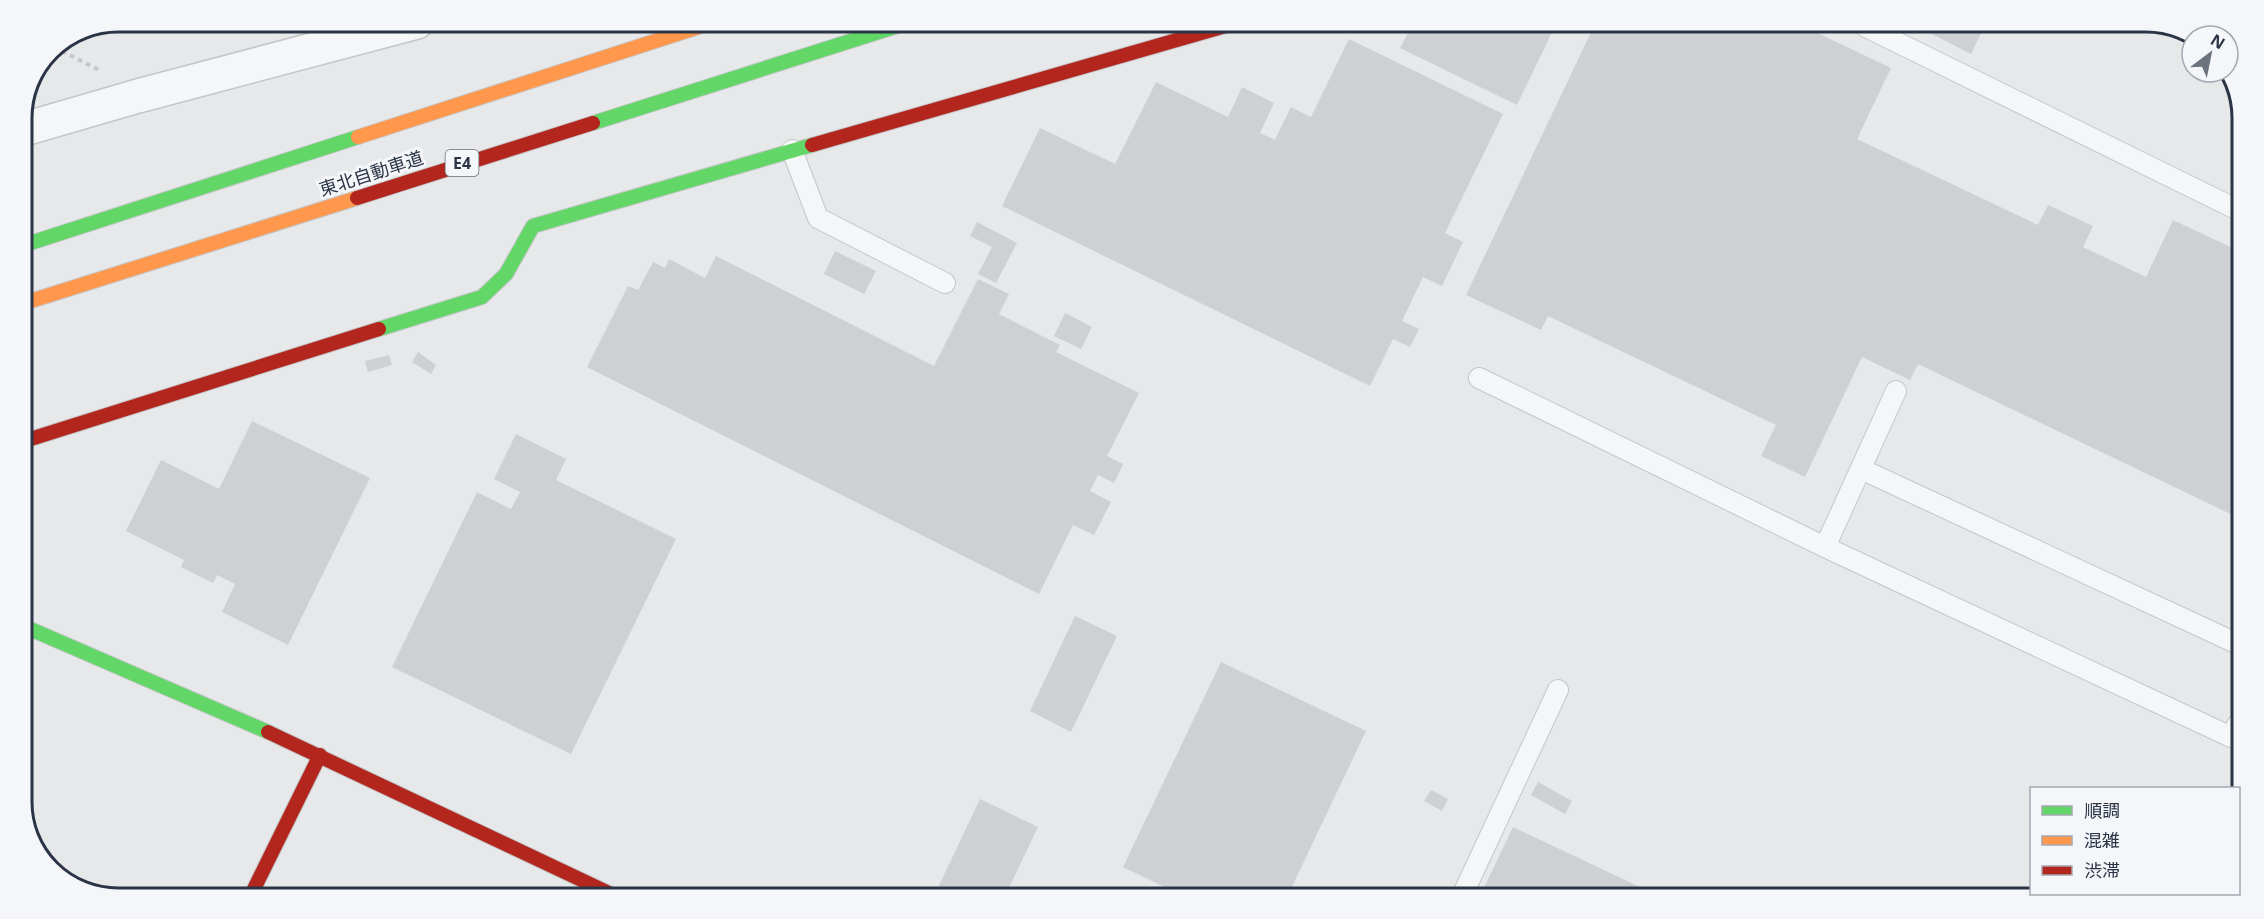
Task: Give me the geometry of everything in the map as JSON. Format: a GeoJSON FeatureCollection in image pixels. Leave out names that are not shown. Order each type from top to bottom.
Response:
{"type":"FeatureCollection","features":[{"type":"Feature","properties":{"kind":"main road"},"geometry":{"type":"LineString","coordinates":[[32,242],[683,32]]}},
{"type":"Feature","properties":{"kind":"main road","name":"東北自動車道"},"geometry":{"type":"LineString","coordinates":[[32,301],[879,32]]}},
{"type":"Feature","properties":{"kind":"main road"},"geometry":{"type":"LineString","coordinates":[[32,439],[483,297],[506,274],[533,226],[1205,32]]}},
{"type":"Feature","properties":{"kind":"main road"},"geometry":{"type":"LineString","coordinates":[[32,630],[320,755],[596,887]]}},
{"type":"Feature","properties":{"kind":"main road"},"geometry":{"type":"LineString","coordinates":[[255,887],[320,755]]}},
{"type":"Feature","properties":{"kind":"street"},"geometry":{"type":"LineString","coordinates":[[32,127],[138,96],[379,32]]}},
{"type":"Feature","properties":{"kind":"lane"},"geometry":{"type":"LineString","coordinates":[[1876,32],[2232,207]]}},
{"type":"Feature","properties":{"kind":"lane"},"geometry":{"type":"LineString","coordinates":[[792,150],[818,218],[945,283]]}},
{"type":"Feature","properties":{"kind":"lane"},"geometry":{"type":"LineString","coordinates":[[1479,378],[1825,547],[2231,737],[2232,735]]}},
{"type":"Feature","properties":{"kind":"lane"},"geometry":{"type":"LineString","coordinates":[[1825,547],[1896,391]]}},
{"type":"Feature","properties":{"kind":"lane"},"geometry":{"type":"LineString","coordinates":[[1861,469],[2232,641]]}},
{"type":"Feature","properties":{"kind":"lane"},"geometry":{"type":"LineString","coordinates":[[1466,887],[1558,690]]}},
{"type":"Feature","properties":{"kind":"path"},"geometry":{"type":"LineString","coordinates":[[63,52],[119,80],[138,96]]}},
{"type":"Feature","properties":{"kind":"building"},"geometry":{"type":"Polygon","coordinates":[[[1408,32],[1552,32],[1517,105],[1400,48],[1408,32]]]}},
{"type":"Feature","properties":{"kind":"building"},"geometry":{"type":"Polygon","coordinates":[[[1591,32],[1815,32],[1891,68],[1857,139],[2038,225],[2048,205],[2093,226],[2083,247],[2146,277],[2173,220],[2232,248],[2232,515],[1918,364],[1910,380],[1862,357],[1805,477],[1761,456],[1776,425],[1548,316],[1541,330],[1466,295],[1591,32]]]}},
{"type":"Feature","properties":{"kind":"building"},"geometry":{"type":"Polygon","coordinates":[[[1928,32],[1982,32],[1971,54],[1928,32]]]}},
{"type":"Feature","properties":{"kind":"building"},"geometry":{"type":"Polygon","coordinates":[[[1349,39],[1503,114],[1445,233],[1463,242],[1442,286],[1423,277],[1402,321],[1419,329],[1410,347],[1393,339],[1370,386],[1002,206],[1040,128],[1115,164],[1156,82],[1228,117],[1242,87],[1274,103],[1260,133],[1275,140],[1291,107],[1311,117],[1349,39]]]}},
{"type":"Feature","properties":{"kind":"building"},"geometry":{"type":"Polygon","coordinates":[[[977,222],[1017,243],[996,283],[978,274],[992,247],[970,236],[977,222]]]}},
{"type":"Feature","properties":{"kind":"building"},"geometry":{"type":"Polygon","coordinates":[[[835,251],[876,271],[864,294],[824,274],[835,251]]]}},
{"type":"Feature","properties":{"kind":"building"},"geometry":{"type":"Polygon","coordinates":[[[716,256],[934,366],[978,279],[1009,294],[999,314],[1060,345],[1056,352],[1139,393],[1107,456],[1123,464],[1114,483],[1098,475],[1090,491],[1111,502],[1094,535],[1073,525],[1039,594],[587,367],[628,286],[638,290],[653,262],[665,268],[669,259],[705,278],[716,256]]]}},
{"type":"Feature","properties":{"kind":"building"},"geometry":{"type":"Polygon","coordinates":[[[1065,313],[1092,327],[1081,349],[1054,336],[1065,313]]]}},
{"type":"Feature","properties":{"kind":"building"},"geometry":{"type":"Polygon","coordinates":[[[418,352],[436,365],[431,374],[412,362],[418,352]]]}},
{"type":"Feature","properties":{"kind":"building"},"geometry":{"type":"Polygon","coordinates":[[[389,355],[392,365],[368,372],[365,361],[389,355]]]}},
{"type":"Feature","properties":{"kind":"building"},"geometry":{"type":"Polygon","coordinates":[[[252,421],[370,478],[288,645],[222,612],[235,584],[217,575],[213,583],[181,567],[184,560],[126,531],[161,460],[219,489],[252,421]]]}},
{"type":"Feature","properties":{"kind":"building"},"geometry":{"type":"Polygon","coordinates":[[[516,434],[566,459],[556,480],[676,539],[571,754],[392,667],[477,492],[511,509],[520,492],[494,479],[516,434]]]}},
{"type":"Feature","properties":{"kind":"building"},"geometry":{"type":"Polygon","coordinates":[[[1075,616],[1117,636],[1071,732],[1030,711],[1075,616]]]}},
{"type":"Feature","properties":{"kind":"building"},"geometry":{"type":"Polygon","coordinates":[[[1221,662],[1366,731],[1292,887],[1164,887],[1123,867],[1221,662]]]}},
{"type":"Feature","properties":{"kind":"building"},"geometry":{"type":"Polygon","coordinates":[[[1538,782],[1572,801],[1565,814],[1531,795],[1538,782]]]}},
{"type":"Feature","properties":{"kind":"building"},"geometry":{"type":"Polygon","coordinates":[[[1431,790],[1448,799],[1442,811],[1424,801],[1431,790]]]}},
{"type":"Feature","properties":{"kind":"building"},"geometry":{"type":"Polygon","coordinates":[[[980,799],[1038,827],[1009,887],[938,887],[980,799]]]}},
{"type":"Feature","properties":{"kind":"building"},"geometry":{"type":"Polygon","coordinates":[[[1513,827],[1640,887],[1484,887],[1513,827]]]}},
{"type":"Feature","properties":{"kind":"traffic: fast"},"geometry":{"type":"LineString","coordinates":[[593,123],[879,32]]}},
{"type":"Feature","properties":{"kind":"traffic: fast"},"geometry":{"type":"LineString","coordinates":[[32,242],[358,137]]}},
{"type":"Feature","properties":{"kind":"traffic: fast"},"geometry":{"type":"LineString","coordinates":[[379,329],[482,297],[506,274],[533,226],[812,145]]}},
{"type":"Feature","properties":{"kind":"traffic: fast"},"geometry":{"type":"LineString","coordinates":[[32,630],[268,732]]}},
{"type":"Feature","properties":{"kind":"traffic: slow"},"geometry":{"type":"LineString","coordinates":[[358,137],[683,32]]}},
{"type":"Feature","properties":{"kind":"traffic: slow"},"geometry":{"type":"LineString","coordinates":[[32,301],[357,198]]}},
{"type":"Feature","properties":{"kind":"traffic: jam"},"geometry":{"type":"LineString","coordinates":[[812,145],[1205,32]]}},
{"type":"Feature","properties":{"kind":"traffic: jam"},"geometry":{"type":"LineString","coordinates":[[357,198],[593,123]]}},
{"type":"Feature","properties":{"kind":"traffic: jam"},"geometry":{"type":"LineString","coordinates":[[32,439],[379,329]]}},
{"type":"Feature","properties":{"kind":"traffic: jam"},"geometry":{"type":"LineString","coordinates":[[268,732],[596,887]]}},
{"type":"Feature","properties":{"kind":"traffic: jam"},"geometry":{"type":"LineString","coordinates":[[255,887],[320,755]]}}]}
